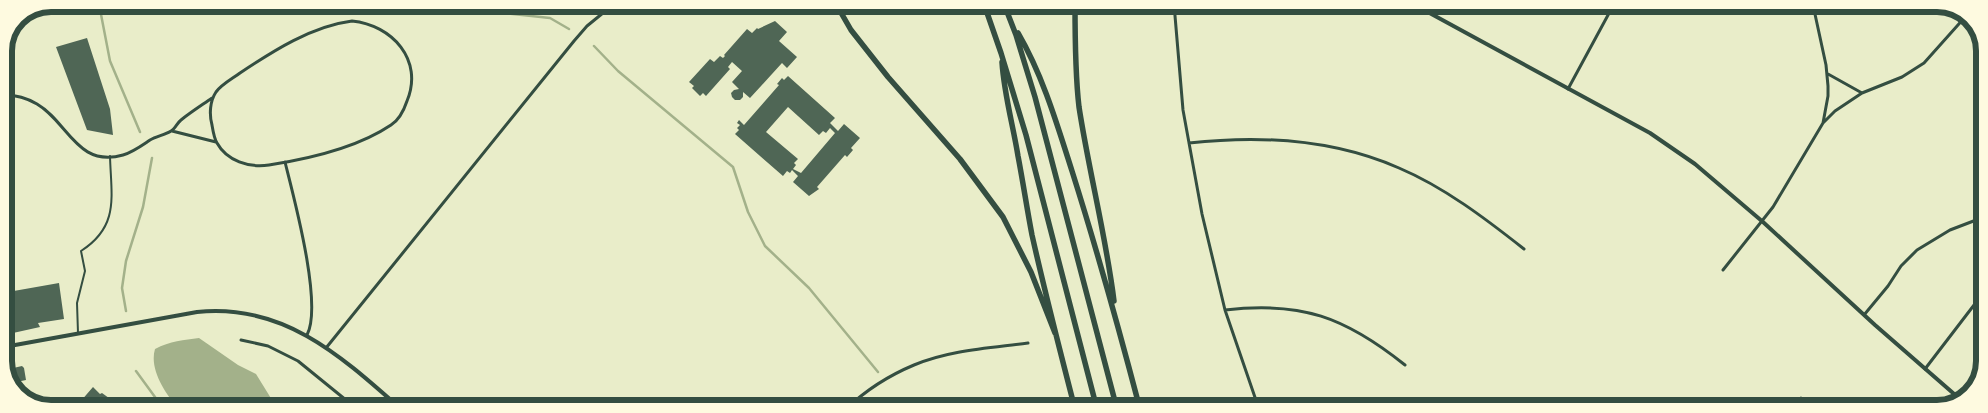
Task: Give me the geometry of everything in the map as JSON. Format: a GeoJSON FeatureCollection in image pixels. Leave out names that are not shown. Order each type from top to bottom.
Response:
{"type":"FeatureCollection","features":[{"type":"Feature","properties":{"kind":"highway"},"geometry":{"type":"LineString","coordinates":[[841,12],[851,30],[888,77],[960,159],[1000,212],[1027,262],[1055,333]]}},
{"type":"Feature","properties":{"kind":"highway"},"geometry":{"type":"LineString","coordinates":[[987,12],[1026,135],[1095,400]]}},
{"type":"Feature","properties":{"kind":"highway"},"geometry":{"type":"LineString","coordinates":[[1007,12],[1042,124],[1115,400]]}},
{"type":"Feature","properties":{"kind":"highway"},"geometry":{"type":"LineString","coordinates":[[1075,12],[1075,52],[1079,105],[1109,256],[1116,321]]}},
{"type":"Feature","properties":{"kind":"highway"},"geometry":{"type":"LineString","coordinates":[[1011,21],[1037,69],[1046,92],[1087,218],[1138,400]]}},
{"type":"Feature","properties":{"kind":"highway"},"geometry":{"type":"LineString","coordinates":[[1001,53],[1003,84],[1010,110],[1032,232],[1073,400]]}},
{"type":"Feature","properties":{"kind":"street"},"geometry":{"type":"LineString","coordinates":[[326,348],[587,26],[604,12]]}},
{"type":"Feature","properties":{"kind":"street"},"geometry":{"type":"LineString","coordinates":[[1175,12],[1180,89],[1202,214],[1225,310],[1257,400]]}},
{"type":"Feature","properties":{"kind":"street"},"geometry":{"type":"LineString","coordinates":[[1427,12],[1675,149],[1715,179],[1956,395]]}},
{"type":"Feature","properties":{"kind":"street"},"geometry":{"type":"LineString","coordinates":[[1568,90],[1610,12]]}},
{"type":"Feature","properties":{"kind":"street"},"geometry":{"type":"LineString","coordinates":[[1815,12],[1827,74],[1828,96],[1823,123]]}},
{"type":"Feature","properties":{"kind":"street"},"geometry":{"type":"LineString","coordinates":[[12,96],[25,98],[36,103],[56,120],[83,150],[100,156],[110,156],[130,152],[152,139],[172,131],[179,122],[214,97],[222,86],[249,68],[312,32],[352,21],[373,25],[385,32],[404,52],[411,72],[409,95],[397,120],[376,133],[356,143],[285,162],[257,167],[232,159],[216,142],[210,113],[214,97]]}},
{"type":"Feature","properties":{"kind":"street"},"geometry":{"type":"LineString","coordinates":[[1723,270],[1763,222],[1823,123],[1835,111],[1862,93],[1902,77],[1924,63],[1961,21]]}},
{"type":"Feature","properties":{"kind":"street"},"geometry":{"type":"LineString","coordinates":[[1827,74],[1862,93]]}},
{"type":"Feature","properties":{"kind":"street"},"geometry":{"type":"LineString","coordinates":[[172,131],[216,142]]}},
{"type":"Feature","properties":{"kind":"street"},"geometry":{"type":"LineString","coordinates":[[1189,143],[1244,139],[1284,140],[1334,148],[1387,163],[1441,190],[1486,220],[1524,250]]}},
{"type":"Feature","properties":{"kind":"street"},"geometry":{"type":"LineString","coordinates":[[285,162],[310,285],[312,323],[307,335]]}},
{"type":"Feature","properties":{"kind":"street"},"geometry":{"type":"LineString","coordinates":[[1864,315],[1888,286],[1900,266],[1918,250],[1950,230],[1976,220]]}},
{"type":"Feature","properties":{"kind":"street"},"geometry":{"type":"LineString","coordinates":[[1925,369],[1976,303]]}},
{"type":"Feature","properties":{"kind":"street"},"geometry":{"type":"LineString","coordinates":[[1225,310],[1265,306],[1288,308],[1314,314],[1344,325],[1374,342],[1405,365]]}},
{"type":"Feature","properties":{"kind":"street"},"geometry":{"type":"LineString","coordinates":[[13,346],[212,310],[241,312],[264,317],[307,335],[390,400]]}},
{"type":"Feature","properties":{"kind":"street"},"geometry":{"type":"LineString","coordinates":[[241,340],[277,350],[298,361],[347,400]]}},
{"type":"Feature","properties":{"kind":"street"},"geometry":{"type":"LineString","coordinates":[[858,400],[877,385],[920,362],[959,352],[1028,343]]}},
{"type":"Feature","properties":{"kind":"lane"},"geometry":{"type":"LineString","coordinates":[[78,335],[77,303],[85,271],[81,251],[94,244],[102,235],[109,217],[112,201],[110,156]]}},
{"type":"Feature","properties":{"kind":"shaded area"},"geometry":{"type":"Polygon","coordinates":[[[199,338],[238,365],[256,374],[272,400],[172,400],[163,388],[156,373],[154,365],[155,349],[182,340],[199,338]]]}},
{"type":"Feature","properties":{"kind":"building"},"geometry":{"type":"Polygon","coordinates":[[[775,21],[787,32],[779,41],[797,57],[787,68],[782,63],[750,98],[743,92],[743,97],[740,100],[735,100],[732,97],[731,93],[739,89],[732,82],[742,71],[732,62],[728,67],[730,69],[706,96],[703,93],[700,96],[692,88],[694,86],[689,82],[710,59],[714,62],[720,56],[723,58],[747,29],[752,33],[757,28],[775,21]]]}},
{"type":"Feature","properties":{"kind":"building"},"geometry":{"type":"Polygon","coordinates":[[[87,38],[110,109],[113,135],[87,130],[56,47],[87,38]]]}},
{"type":"Feature","properties":{"kind":"building"},"geometry":{"type":"Polygon","coordinates":[[[788,76],[835,118],[830,123],[838,131],[844,124],[860,138],[851,148],[853,150],[847,157],[845,155],[817,187],[819,189],[809,196],[793,182],[798,176],[792,170],[790,173],[787,171],[783,176],[735,134],[739,130],[737,128],[740,125],[737,123],[739,120],[744,125],[779,85],[777,84],[782,78],[784,80],[788,76]],[[788,107],[766,132],[798,159],[794,163],[796,165],[793,169],[801,173],[835,133],[830,128],[826,133],[823,131],[819,135],[788,107]]]}},
{"type":"Feature","properties":{"kind":"building"},"geometry":{"type":"Polygon","coordinates":[[[59,283],[64,319],[38,323],[40,327],[13,333],[13,291],[59,283]]]}},
{"type":"Feature","properties":{"kind":"building"},"geometry":{"type":"Polygon","coordinates":[[[22,366],[26,380],[18,382],[13,368],[22,366]]]}},
{"type":"Feature","properties":{"kind":"building"},"geometry":{"type":"Polygon","coordinates":[[[93,387],[100,394],[102,393],[112,400],[82,400],[93,387]]]}},
{"type":"Feature","properties":{"kind":"waterway"},"geometry":{"type":"LineString","coordinates":[[101,12],[110,61],[140,132]]}},
{"type":"Feature","properties":{"kind":"waterway"},"geometry":{"type":"LineString","coordinates":[[494,12],[550,18],[569,29]]}},
{"type":"Feature","properties":{"kind":"waterway"},"geometry":{"type":"LineString","coordinates":[[594,46],[618,71],[733,167],[748,212],[765,246],[809,288],[878,372]]}},
{"type":"Feature","properties":{"kind":"waterway"},"geometry":{"type":"LineString","coordinates":[[126,311],[122,288],[126,261],[143,207],[152,158]]}},
{"type":"Feature","properties":{"kind":"waterway"},"geometry":{"type":"LineString","coordinates":[[136,371],[157,400]]}}]}
